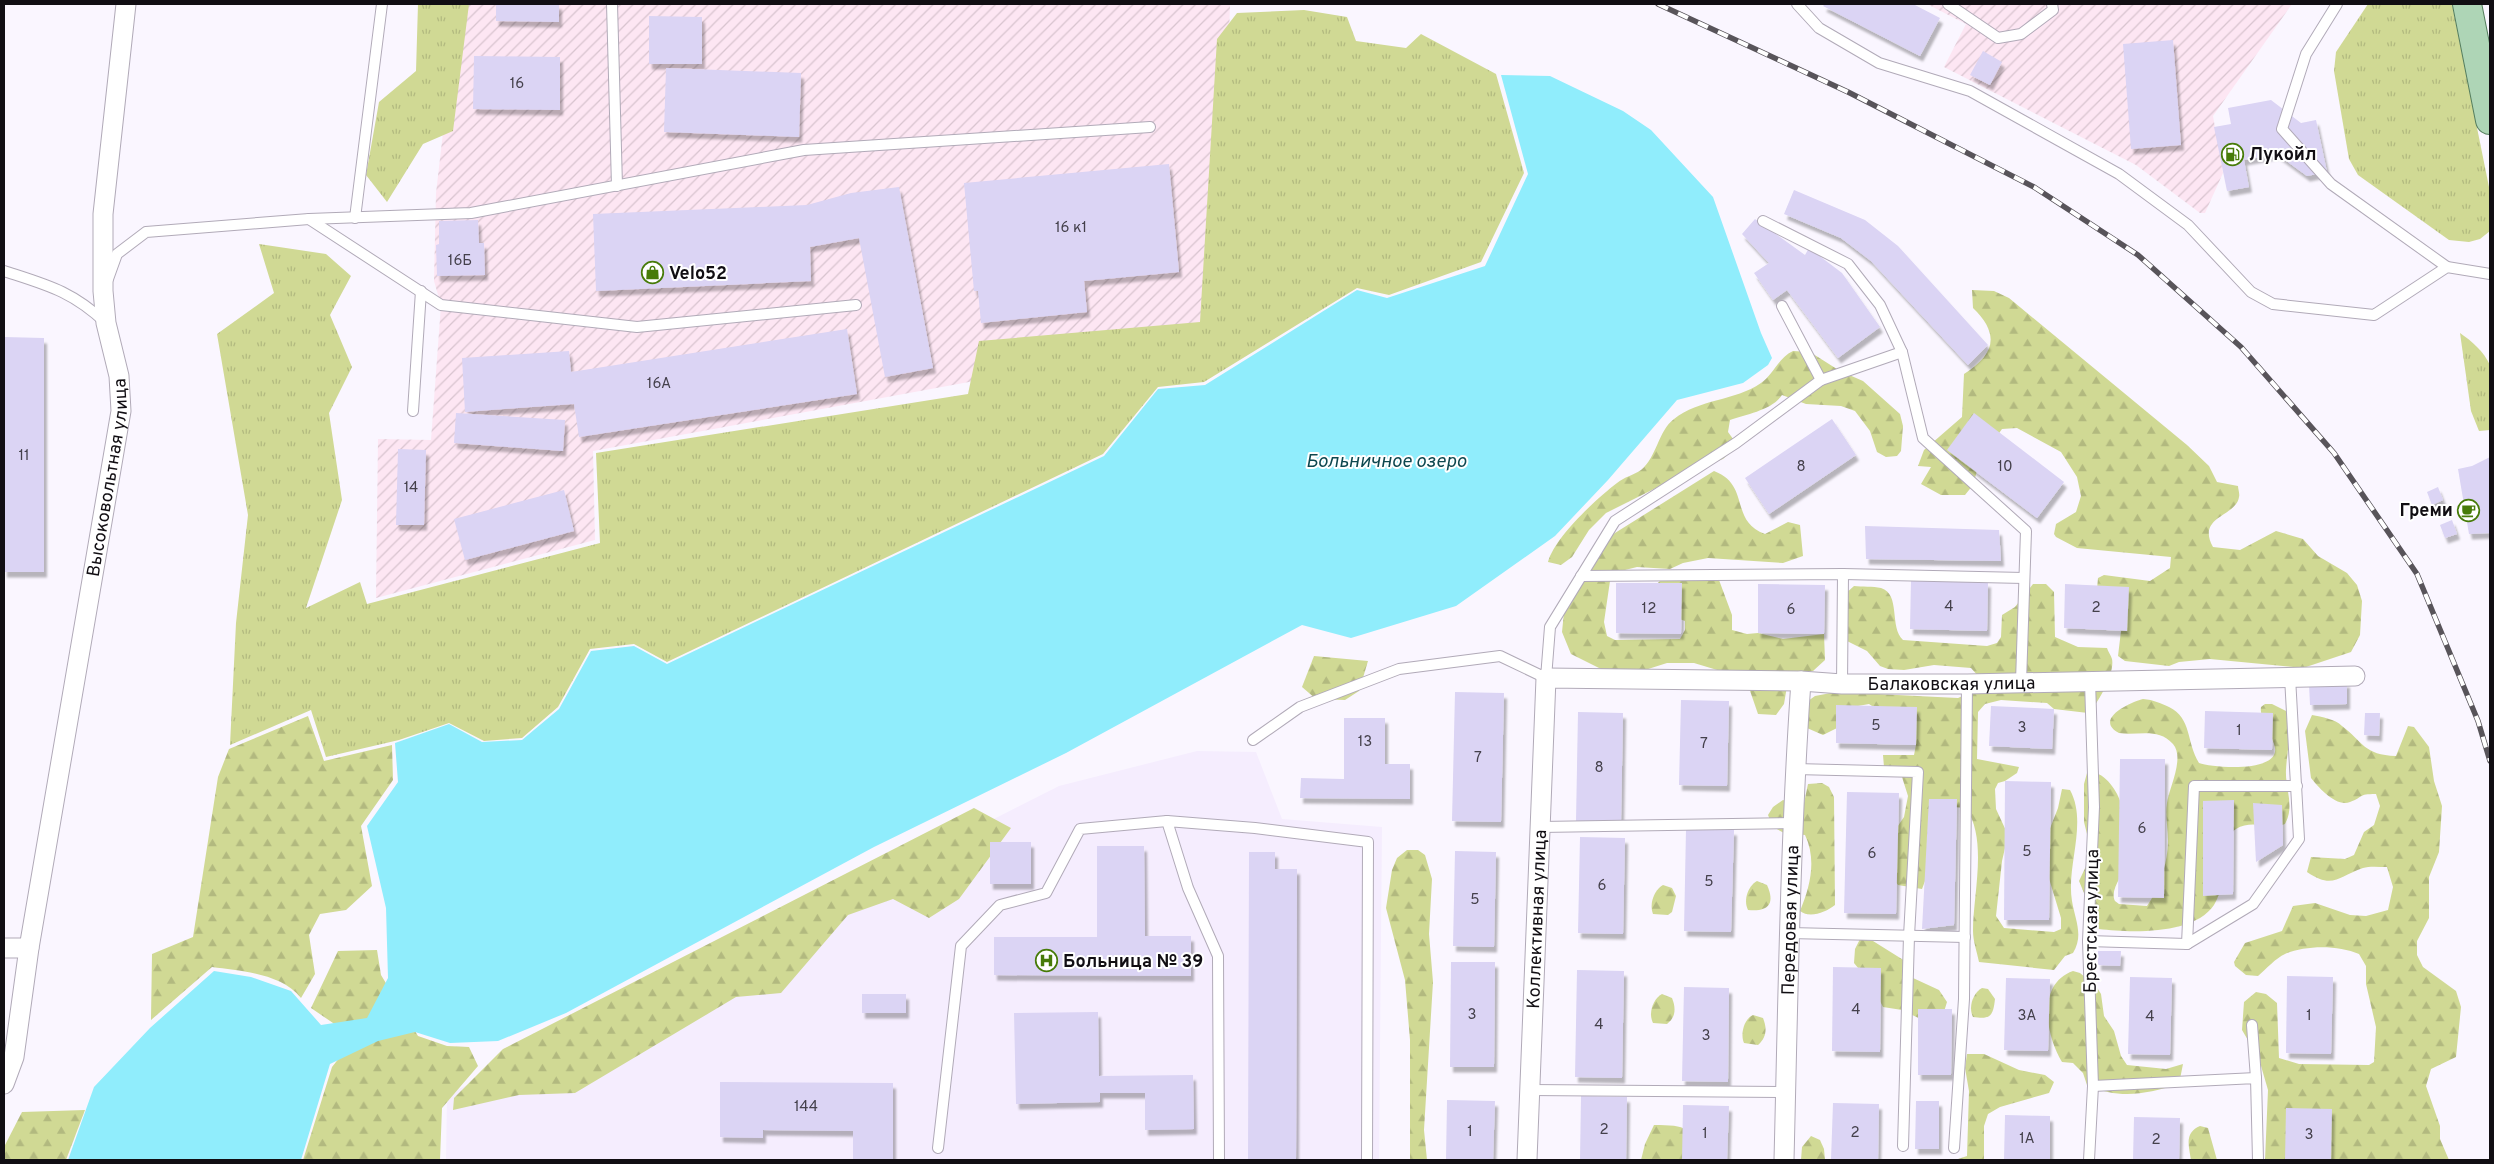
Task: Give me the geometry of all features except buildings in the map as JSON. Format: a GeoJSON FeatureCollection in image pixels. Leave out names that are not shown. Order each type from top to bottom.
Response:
{"type":"FeatureCollection","features":[{"type":"Feature","properties":{"kind":"main road"},"geometry":{"type":"LineString","coordinates":[[2467,4],[2490,120]]}},
{"type":"Feature","properties":{"kind":"street","name":"Высоковольтная улица"},"geometry":{"type":"LineString","coordinates":[[4,1084],[14,1057],[29,948],[121,411],[118,376],[106,323],[103,291],[103,214],[126,4]]}},
{"type":"Feature","properties":{"kind":"street","name":"Балаковская улица"},"geometry":{"type":"LineString","coordinates":[[1546,678],[1801,680],[1842,684],[1967,684],[2354,676]]}},
{"type":"Feature","properties":{"kind":"street","name":"Коллективная улица"},"geometry":{"type":"LineString","coordinates":[[1527,1160],[1546,678]]}},
{"type":"Feature","properties":{"kind":"street","name":"Передовая улица"},"geometry":{"type":"LineString","coordinates":[[1784,1160],[1789,933],[1795,769],[1801,680]]}},
{"type":"Feature","properties":{"kind":"street"},"geometry":{"type":"LineString","coordinates":[[4,948],[29,948]]}},
{"type":"Feature","properties":{"kind":"lane"},"geometry":{"type":"LineString","coordinates":[[355,218],[382,4]]}},
{"type":"Feature","properties":{"kind":"lane"},"geometry":{"type":"LineString","coordinates":[[612,4],[617,186]]}},
{"type":"Feature","properties":{"kind":"lane"},"geometry":{"type":"LineString","coordinates":[[1797,4],[1819,28],[1879,63],[1970,91],[2119,174],[2188,225],[2251,292],[2273,304],[2374,316],[2447,267]]}},
{"type":"Feature","properties":{"kind":"lane"},"geometry":{"type":"LineString","coordinates":[[1948,4],[1998,38],[2021,34],[2053,10],[2052,4]]}},
{"type":"Feature","properties":{"kind":"lane"},"geometry":{"type":"LineString","coordinates":[[2338,4],[2306,54],[2282,129],[2331,184],[2447,267],[2490,274]]}},
{"type":"Feature","properties":{"kind":"lane"},"geometry":{"type":"LineString","coordinates":[[103,291],[117,254],[146,232],[309,219],[471,213],[804,150],[1150,127]]}},
{"type":"Feature","properties":{"kind":"lane"},"geometry":{"type":"LineString","coordinates":[[309,219],[441,305],[637,327],[856,305]]}},
{"type":"Feature","properties":{"kind":"lane"},"geometry":{"type":"LineString","coordinates":[[1763,221],[1848,264],[1880,305],[1902,352],[1923,438],[2026,531],[2021,682]]}},
{"type":"Feature","properties":{"kind":"lane"},"geometry":{"type":"LineString","coordinates":[[4,271],[63,290],[86,304],[106,323]]}},
{"type":"Feature","properties":{"kind":"lane"},"geometry":{"type":"LineString","coordinates":[[413,411],[421,292]]}},
{"type":"Feature","properties":{"kind":"lane"},"geometry":{"type":"LineString","coordinates":[[1782,306],[1821,380]]}},
{"type":"Feature","properties":{"kind":"lane"},"geometry":{"type":"LineString","coordinates":[[1253,740],[1300,707],[1399,669],[1500,656],[1546,678],[1550,627],[1615,522],[1736,443],[1821,380],[1902,352]]}},
{"type":"Feature","properties":{"kind":"lane"},"geometry":{"type":"LineString","coordinates":[[1581,576],[1843,574],[2024,578]]}},
{"type":"Feature","properties":{"kind":"lane"},"geometry":{"type":"LineString","coordinates":[[1842,684],[1843,574]]}},
{"type":"Feature","properties":{"kind":"lane"},"geometry":{"type":"LineString","coordinates":[[2088,941],[2187,944],[2253,904],[2299,839],[2290,677]]}},
{"type":"Feature","properties":{"kind":"lane","name":"Брестская улица"},"geometry":{"type":"LineString","coordinates":[[2089,1160],[2093,1086],[2088,941],[2094,807],[2090,681]]}},
{"type":"Feature","properties":{"kind":"lane"},"geometry":{"type":"LineString","coordinates":[[1954,1148],[1964,999],[1967,684]]}},
{"type":"Feature","properties":{"kind":"lane"},"geometry":{"type":"LineString","coordinates":[[1795,769],[1918,772],[1909,936],[1903,1146]]}},
{"type":"Feature","properties":{"kind":"lane"},"geometry":{"type":"LineString","coordinates":[[2187,944],[2194,786],[2297,786]]}},
{"type":"Feature","properties":{"kind":"lane"},"geometry":{"type":"LineString","coordinates":[[1167,821],[1188,888],[1218,956],[1218,1160]]}},
{"type":"Feature","properties":{"kind":"lane"},"geometry":{"type":"LineString","coordinates":[[938,1148],[961,946],[1000,905],[1046,893],[1080,829],[1167,821],[1255,828],[1368,842],[1367,1160]]}},
{"type":"Feature","properties":{"kind":"lane"},"geometry":{"type":"LineString","coordinates":[[1540,828],[1793,823]]}},
{"type":"Feature","properties":{"kind":"lane"},"geometry":{"type":"LineString","coordinates":[[1789,933],[1965,937]]}},
{"type":"Feature","properties":{"kind":"lane"},"geometry":{"type":"LineString","coordinates":[[2252,1025],[2256,1078],[2258,1160]]}},
{"type":"Feature","properties":{"kind":"lane"},"geometry":{"type":"LineString","coordinates":[[2093,1086],[2256,1078]]}},
{"type":"Feature","properties":{"kind":"lane"},"geometry":{"type":"LineString","coordinates":[[1530,1090],[1785,1092]]}},
{"type":"Feature","properties":{"kind":"shaded area"},"geometry":{"type":"Polygon","coordinates":[[[458,4],[1230,4],[1220,336],[593,451],[595,540],[376,598],[378,439],[431,440],[441,305],[434,281],[436,193],[458,4]]]}},
{"type":"Feature","properties":{"kind":"shaded area"},"geometry":{"type":"Polygon","coordinates":[[[1927,4],[2292,4],[2213,116],[2223,173],[2205,213],[2200,213],[2136,165],[1944,67],[1966,24],[1927,4]]]}},
{"type":"Feature","properties":{"kind":"shaded area","name":"Больница № 39"},"geometry":{"type":"Polygon","coordinates":[[[1197,751],[1256,752],[1282,819],[1382,827],[1379,1160],[446,1160],[447,1095],[1059,786],[1197,751]]]}},
{"type":"Feature","properties":{"kind":"green space"},"geometry":{"type":"Polygon","coordinates":[[[418,4],[469,4],[453,131],[423,144],[387,202],[366,175],[379,102],[416,71],[418,4]]]}},
{"type":"Feature","properties":{"kind":"green space"},"geometry":{"type":"Polygon","coordinates":[[[2368,4],[2452,4],[2490,192],[2490,231],[2480,239],[2469,242],[2449,240],[2358,175],[2349,159],[2334,71],[2336,52],[2368,4]]]}},
{"type":"Feature","properties":{"kind":"green space"},"geometry":{"type":"Polygon","coordinates":[[[1304,10],[1347,17],[1356,41],[1406,48],[1421,34],[1496,74],[1524,173],[1481,262],[1389,295],[1357,288],[1204,382],[1158,387],[1103,454],[667,662],[634,644],[590,649],[558,707],[522,738],[484,741],[449,723],[399,740],[326,757],[311,710],[230,745],[236,623],[248,515],[217,334],[274,293],[259,244],[326,254],[351,276],[330,315],[352,367],[329,413],[342,500],[306,608],[360,582],[367,604],[600,543],[596,453],[968,394],[979,341],[1200,322],[1217,39],[1237,13],[1304,10]]]}},
{"type":"Feature","properties":{"kind":"green space"},"geometry":{"type":"Polygon","coordinates":[[[1972,290],[1994,291],[2009,298],[2187,445],[2209,466],[2217,482],[2238,486],[2239,496],[2236,504],[2218,518],[2209,529],[2209,537],[2213,547],[2240,550],[2276,531],[2303,539],[2318,556],[2347,573],[2357,585],[2362,601],[2360,635],[2351,652],[2303,668],[2210,659],[2179,662],[2169,666],[2125,661],[2118,656],[2121,631],[2102,614],[2097,604],[2098,578],[2104,575],[2150,581],[2170,568],[2171,557],[2077,548],[2056,537],[2054,534],[2056,524],[2076,512],[2081,496],[2077,477],[2061,452],[2017,428],[2002,429],[1980,460],[1973,485],[1965,495],[1941,495],[1921,484],[1931,467],[1918,466],[1924,450],[1962,417],[1964,374],[1982,359],[1990,344],[1988,327],[1973,308],[1972,290]]]}},
{"type":"Feature","properties":{"kind":"green space"},"geometry":{"type":"Polygon","coordinates":[[[2460,333],[2477,347],[2490,365],[2490,430],[2479,431],[2471,411],[2460,333]]]}},
{"type":"Feature","properties":{"kind":"green space"},"geometry":{"type":"Polygon","coordinates":[[[1793,351],[1810,352],[1840,371],[1863,381],[1900,414],[1903,426],[1901,451],[1897,456],[1886,457],[1877,452],[1870,431],[1855,411],[1841,406],[1806,404],[1782,395],[1766,408],[1730,420],[1728,432],[1736,443],[1731,452],[1723,459],[1682,475],[1606,513],[1589,530],[1572,557],[1561,565],[1548,562],[1552,552],[1567,530],[1588,508],[1620,481],[1638,472],[1646,465],[1664,430],[1674,419],[1694,407],[1751,389],[1761,383],[1793,351]]]}},
{"type":"Feature","properties":{"kind":"green space"},"geometry":{"type":"Polygon","coordinates":[[[1714,471],[1725,477],[1733,485],[1747,521],[1754,528],[1765,534],[1788,522],[1800,525],[1803,556],[1783,563],[1708,558],[1683,563],[1670,569],[1637,567],[1625,570],[1614,575],[1610,581],[1604,622],[1607,636],[1615,640],[1680,639],[1685,630],[1685,621],[1646,607],[1644,596],[1661,580],[1680,577],[1698,570],[1706,570],[1719,580],[1732,615],[1732,630],[1747,634],[1758,633],[1783,639],[1824,634],[1825,660],[1813,671],[1796,672],[1787,686],[1784,704],[1776,715],[1758,714],[1747,682],[1737,676],[1694,663],[1667,663],[1645,670],[1605,671],[1571,654],[1562,632],[1564,612],[1599,543],[1714,471]]]}},
{"type":"Feature","properties":{"kind":"green space"},"geometry":{"type":"Polygon","coordinates":[[[2033,584],[2046,584],[2054,592],[2055,637],[2078,647],[2107,648],[2112,659],[2111,672],[2105,688],[2088,713],[2054,709],[2047,703],[2001,700],[1985,704],[1978,712],[1977,759],[2019,767],[2017,773],[1998,783],[1995,789],[1996,809],[2008,835],[2002,861],[1996,916],[2004,928],[2054,932],[2061,929],[2061,918],[2047,872],[2049,831],[2058,808],[2062,789],[2070,790],[2075,803],[2077,830],[2071,888],[2078,927],[2078,940],[2073,953],[2065,956],[2054,970],[1979,962],[1973,931],[1978,851],[1973,821],[1966,808],[1953,807],[1922,889],[1898,885],[1884,868],[1885,845],[1904,817],[1908,796],[1902,777],[1884,767],[1883,755],[1914,755],[1916,745],[1913,733],[1869,704],[1858,706],[1837,728],[1823,735],[1807,728],[1808,701],[1815,696],[1836,692],[1958,698],[1979,689],[1979,677],[1971,668],[1934,665],[1904,670],[1888,669],[1880,666],[1867,651],[1847,641],[1844,595],[1854,586],[1878,587],[1887,591],[1893,604],[1896,627],[1903,640],[1987,646],[1997,643],[2001,637],[2002,615],[2015,607],[2033,584]]]}},
{"type":"Feature","properties":{"kind":"green space"},"geometry":{"type":"Polygon","coordinates":[[[1314,656],[1368,661],[1359,691],[1345,700],[1316,699],[1302,687],[1314,656]]]}},
{"type":"Feature","properties":{"kind":"green space"},"geometry":{"type":"Polygon","coordinates":[[[2143,699],[2169,707],[2182,717],[2199,763],[2206,765],[2244,767],[2267,762],[2273,756],[2275,748],[2262,718],[2261,707],[2265,704],[2272,704],[2292,714],[2286,770],[2289,804],[2288,817],[2285,824],[2279,826],[2248,825],[2236,829],[2232,833],[2219,893],[2214,905],[2205,915],[2192,922],[2161,930],[2128,931],[2099,929],[2079,881],[2089,860],[2089,842],[2084,822],[2084,784],[2087,773],[2093,772],[2104,777],[2117,793],[2121,804],[2126,857],[2125,867],[2114,892],[2115,901],[2119,904],[2147,906],[2159,884],[2165,866],[2168,841],[2166,808],[2177,765],[2176,750],[2173,744],[2161,736],[2148,733],[2119,733],[2112,728],[2110,722],[2112,717],[2123,707],[2143,699]]]}},
{"type":"Feature","properties":{"kind":"green space"},"geometry":{"type":"Polygon","coordinates":[[[2312,715],[2336,722],[2365,747],[2377,753],[2396,756],[2408,726],[2414,727],[2429,747],[2434,781],[2442,806],[2439,852],[2429,877],[2429,918],[2417,941],[2417,955],[2423,967],[2456,991],[2461,1007],[2456,1057],[2431,1069],[2426,1086],[2440,1126],[2440,1139],[2449,1160],[2265,1160],[2268,1090],[2259,1059],[2242,1030],[2244,1002],[2256,992],[2266,994],[2277,1003],[2279,1058],[2299,1064],[2369,1065],[2374,1062],[2376,1027],[2366,984],[2366,966],[2359,954],[2342,949],[2322,947],[2302,949],[2285,954],[2258,976],[2246,975],[2235,966],[2234,962],[2245,943],[2282,931],[2293,906],[2315,903],[2350,915],[2366,916],[2388,910],[2393,887],[2387,867],[2365,867],[2330,881],[2323,880],[2307,872],[2311,857],[2345,859],[2354,855],[2364,832],[2374,825],[2380,806],[2376,794],[2363,795],[2350,802],[2339,802],[2328,796],[2311,778],[2305,731],[2312,715]]]}},
{"type":"Feature","properties":{"kind":"green space"},"geometry":{"type":"Polygon","coordinates":[[[308,716],[324,761],[392,745],[393,780],[361,826],[372,886],[346,910],[320,914],[309,935],[315,974],[301,998],[283,983],[272,978],[248,972],[212,967],[151,1020],[152,954],[193,937],[218,777],[229,749],[308,716]]]}},
{"type":"Feature","properties":{"kind":"green space"},"geometry":{"type":"Polygon","coordinates":[[[1822,783],[1829,787],[1834,797],[1835,905],[1823,912],[1808,914],[1800,911],[1807,893],[1811,873],[1809,844],[1805,835],[1784,833],[1773,827],[1768,815],[1773,807],[1783,800],[1801,805],[1804,803],[1808,784],[1822,783]]]}},
{"type":"Feature","properties":{"kind":"green space"},"geometry":{"type":"Polygon","coordinates":[[[974,808],[1011,828],[959,899],[929,918],[893,899],[848,915],[781,993],[736,997],[575,1093],[519,1095],[453,1110],[454,1098],[503,1049],[974,808]]]}},
{"type":"Feature","properties":{"kind":"green space"},"geometry":{"type":"Polygon","coordinates":[[[1407,850],[1418,850],[1425,855],[1432,879],[1429,934],[1433,982],[1424,1130],[1427,1160],[1410,1160],[1410,1040],[1405,980],[1386,908],[1392,870],[1397,858],[1407,850]]]}},
{"type":"Feature","properties":{"kind":"green space"},"geometry":{"type":"Polygon","coordinates":[[[1757,881],[1767,885],[1770,892],[1770,902],[1768,906],[1760,910],[1748,910],[1747,894],[1751,886],[1757,881]]]}},
{"type":"Feature","properties":{"kind":"green space"},"geometry":{"type":"Polygon","coordinates":[[[1663,885],[1672,888],[1676,896],[1672,912],[1668,915],[1653,914],[1653,898],[1657,890],[1663,885]]]}},
{"type":"Feature","properties":{"kind":"green space"},"geometry":{"type":"Polygon","coordinates":[[[1860,939],[1873,941],[1905,961],[1913,978],[1939,990],[1947,1002],[1939,1028],[1902,1010],[1883,1007],[1872,985],[1854,963],[1855,949],[1860,939]]]}},
{"type":"Feature","properties":{"kind":"green space"},"geometry":{"type":"Polygon","coordinates":[[[377,950],[381,975],[418,1036],[447,1046],[469,1047],[478,1066],[442,1108],[440,1160],[303,1160],[332,1067],[355,1038],[311,1008],[338,951],[377,950]]]}},
{"type":"Feature","properties":{"kind":"green space"},"geometry":{"type":"Polygon","coordinates":[[[2073,971],[2080,973],[2096,986],[2101,994],[2104,1016],[2114,1031],[2121,1056],[2127,1065],[2166,1069],[2183,1064],[2179,1084],[2144,1093],[2111,1093],[2087,1085],[2083,1073],[2073,1063],[2062,1062],[2056,1051],[2049,1025],[2049,999],[2053,987],[2061,978],[2073,971]]]}},
{"type":"Feature","properties":{"kind":"green space"},"geometry":{"type":"Polygon","coordinates":[[[1982,988],[1988,989],[1995,999],[1993,1010],[1989,1016],[1983,1018],[1973,1017],[1972,1001],[1976,993],[1982,988]]]}},
{"type":"Feature","properties":{"kind":"green space"},"geometry":{"type":"Polygon","coordinates":[[[1662,994],[1672,998],[1674,1005],[1674,1015],[1667,1024],[1653,1023],[1651,1015],[1656,999],[1662,994]]]}},
{"type":"Feature","properties":{"kind":"green space"},"geometry":{"type":"Polygon","coordinates":[[[1753,1015],[1763,1018],[1765,1025],[1765,1036],[1758,1045],[1744,1043],[1743,1039],[1745,1023],[1753,1015]]]}},
{"type":"Feature","properties":{"kind":"green space"},"geometry":{"type":"Polygon","coordinates":[[[1967,1054],[1984,1054],[2019,1070],[2045,1075],[2054,1082],[2049,1093],[2000,1107],[1988,1114],[1984,1126],[1984,1160],[1955,1160],[1967,1156],[1969,1091],[1965,1068],[1967,1054]]]}},
{"type":"Feature","properties":{"kind":"green space"},"geometry":{"type":"Polygon","coordinates":[[[85,1110],[66,1160],[4,1160],[4,1147],[22,1112],[85,1110]]]}},
{"type":"Feature","properties":{"kind":"green space"},"geometry":{"type":"Polygon","coordinates":[[[1654,1125],[1681,1127],[1686,1130],[1690,1134],[1692,1141],[1693,1160],[1641,1160],[1645,1144],[1654,1125]]]}},
{"type":"Feature","properties":{"kind":"green space"},"geometry":{"type":"Polygon","coordinates":[[[2200,1126],[2208,1128],[2217,1160],[2191,1160],[2190,1136],[2200,1126]]]}},
{"type":"Feature","properties":{"kind":"green space"},"geometry":{"type":"Polygon","coordinates":[[[1811,1136],[1820,1140],[1824,1149],[1825,1160],[1801,1160],[1802,1147],[1811,1136]]]}},
{"type":"Feature","properties":{"kind":"water","name":"Больничное озеро"},"geometry":{"type":"Polygon","coordinates":[[[1501,75],[1550,76],[1623,111],[1651,130],[1713,197],[1761,333],[1772,358],[1768,365],[1743,383],[1677,400],[1608,480],[1555,536],[1456,606],[1351,638],[1302,625],[1066,753],[874,847],[566,1013],[498,1041],[450,1043],[415,1032],[378,1041],[330,1064],[301,1160],[68,1160],[94,1087],[150,1028],[214,971],[251,977],[291,991],[321,1025],[367,1018],[388,978],[386,908],[367,826],[398,782],[395,743],[449,724],[482,742],[522,740],[559,709],[591,651],[634,646],[667,664],[1104,456],[1158,389],[1205,385],[1357,290],[1387,298],[1485,266],[1528,174],[1501,75]]]}},
{"type":"Feature","properties":{"kind":"railway"},"geometry":{"type":"LineString","coordinates":[[1658,4],[1848,92],[2034,187],[2138,255],[2241,347],[2334,453],[2417,574],[2478,721],[2490,761]]}},
{"type":"Feature","properties":{"kind":"place","name":"Лукойл"},"geometry":{"type":"Point","coordinates":[2233,154]}},
{"type":"Feature","properties":{"kind":"place","name":"Velo52"},"geometry":{"type":"Point","coordinates":[653,273]}},
{"type":"Feature","properties":{"kind":"place","name":"Греми"},"geometry":{"type":"Point","coordinates":[2469,510]}},
{"type":"Feature","properties":{"kind":"place","name":"Больница № 39"},"geometry":{"type":"Point","coordinates":[1047,961]}}]}
